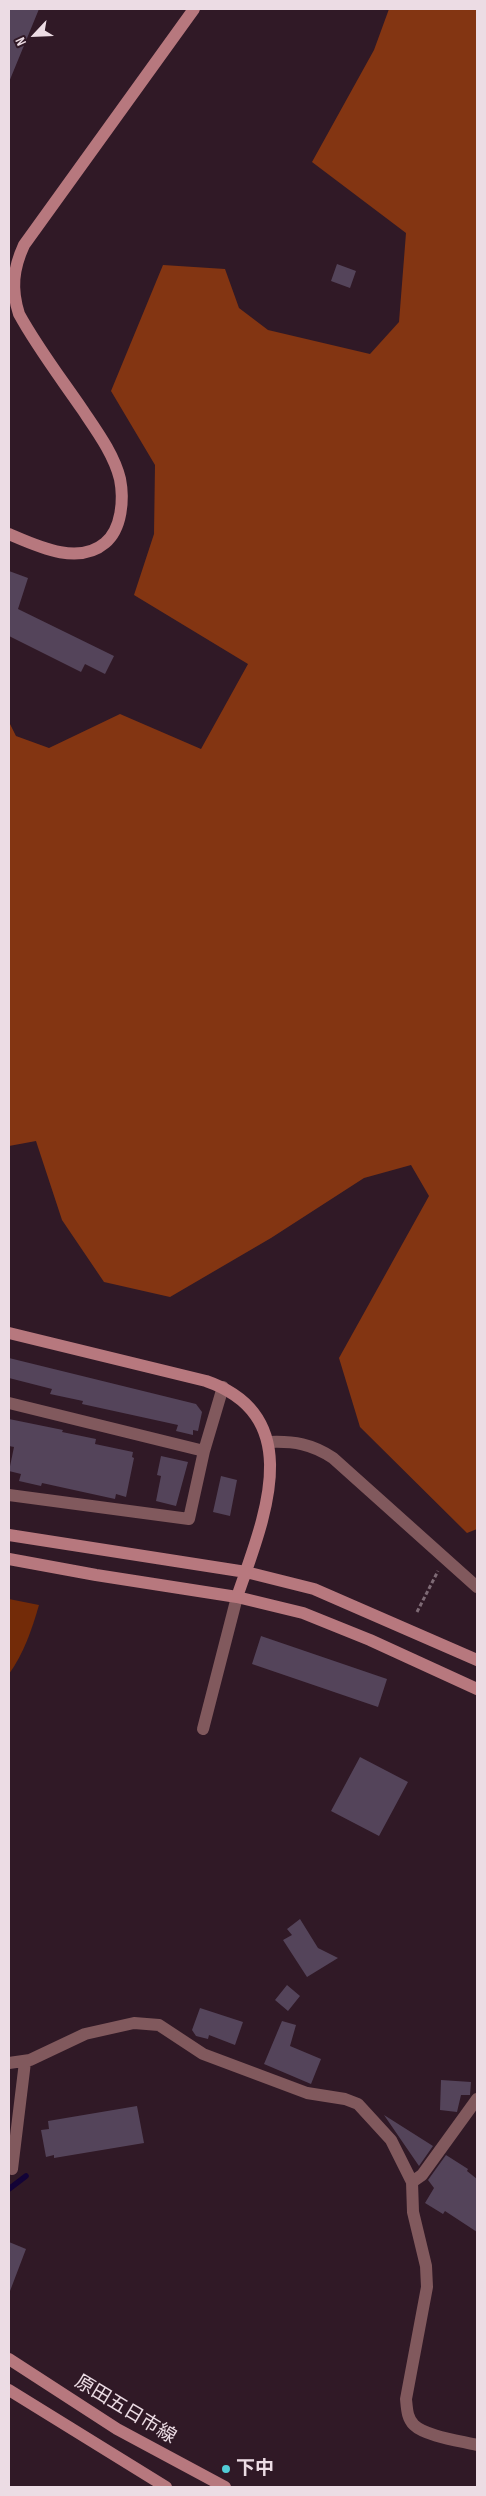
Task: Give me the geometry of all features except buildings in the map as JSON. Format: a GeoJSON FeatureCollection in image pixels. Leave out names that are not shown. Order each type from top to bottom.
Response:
{"type":"FeatureCollection","features":[{"type":"Feature","properties":{"kind":"street"},"geometry":{"type":"LineString","coordinates":[[9,534],[58,552],[81,554],[100,547],[112,537],[122,507],[120,479],[112,459],[94,427],[19,314],[13,297],[13,276],[24,245],[194,9]]}},
{"type":"Feature","properties":{"kind":"street"},"geometry":{"type":"LineString","coordinates":[[9,1333],[222,1387],[246,1403],[256,1415],[269,1442],[272,1472],[203,1729]]}},
{"type":"Feature","properties":{"kind":"street"},"geometry":{"type":"LineString","coordinates":[[9,1495],[189,1519],[204,1451],[222,1387]]}},
{"type":"Feature","properties":{"kind":"street"},"geometry":{"type":"LineString","coordinates":[[9,1403],[204,1451]]}},
{"type":"Feature","properties":{"kind":"street"},"geometry":{"type":"LineString","coordinates":[[269,1442],[303,1443],[319,1449],[333,1458],[477,1588]]}},
{"type":"Feature","properties":{"kind":"street"},"geometry":{"type":"LineString","coordinates":[[9,1535],[246,1572],[314,1589],[378,1615],[477,1660]]}},
{"type":"Feature","properties":{"kind":"street"},"geometry":{"type":"LineString","coordinates":[[9,1559],[237,1597],[303,1613],[338,1626],[477,1689]]}},
{"type":"Feature","properties":{"kind":"street"},"geometry":{"type":"LineString","coordinates":[[9,2063],[25,2062],[85,2034],[134,2023],[159,2025],[203,2054],[306,2093],[345,2099],[358,2104],[392,2140],[412,2182],[413,2212],[426,2266],[427,2287],[406,2400],[407,2414],[414,2425],[427,2432],[477,2445]]}},
{"type":"Feature","properties":{"kind":"street"},"geometry":{"type":"LineString","coordinates":[[12,2169],[25,2062]]}},
{"type":"Feature","properties":{"kind":"street"},"geometry":{"type":"LineString","coordinates":[[412,2182],[422,2175],[477,2099]]}},
{"type":"Feature","properties":{"kind":"street","name":"原田五日市線"},"geometry":{"type":"LineString","coordinates":[[9,2360],[117,2429],[224,2487]]}},
{"type":"Feature","properties":{"kind":"street"},"geometry":{"type":"LineString","coordinates":[[9,2390],[166,2487]]}},
{"type":"Feature","properties":{"kind":"path"},"geometry":{"type":"LineString","coordinates":[[417,1612],[439,1568]]}},
{"type":"Feature","properties":{"kind":"shaded area"},"geometry":{"type":"Polygon","coordinates":[[[389,9],[477,9],[477,1529],[467,1533],[360,1427],[339,1358],[429,1196],[411,1165],[364,1178],[271,1238],[170,1297],[104,1282],[62,1220],[36,1141],[9,1146],[9,722],[16,736],[49,748],[120,714],[201,749],[248,664],[134,595],[154,534],[155,465],[111,391],[163,265],[225,269],[239,308],[268,330],[370,354],[399,322],[406,233],[312,162],[374,50],[389,9]]]}},
{"type":"Feature","properties":{"kind":"shaded area"},"geometry":{"type":"Polygon","coordinates":[[[9,1599],[39,1605],[27,1641],[9,1674],[9,1599]]]}},
{"type":"Feature","properties":{"kind":"waterway"},"geometry":{"type":"LineString","coordinates":[[9,2189],[26,2176]]}},
{"type":"Feature","properties":{"kind":"place","name":"下中"},"geometry":{"type":"Point","coordinates":[226,2469]}}]}
